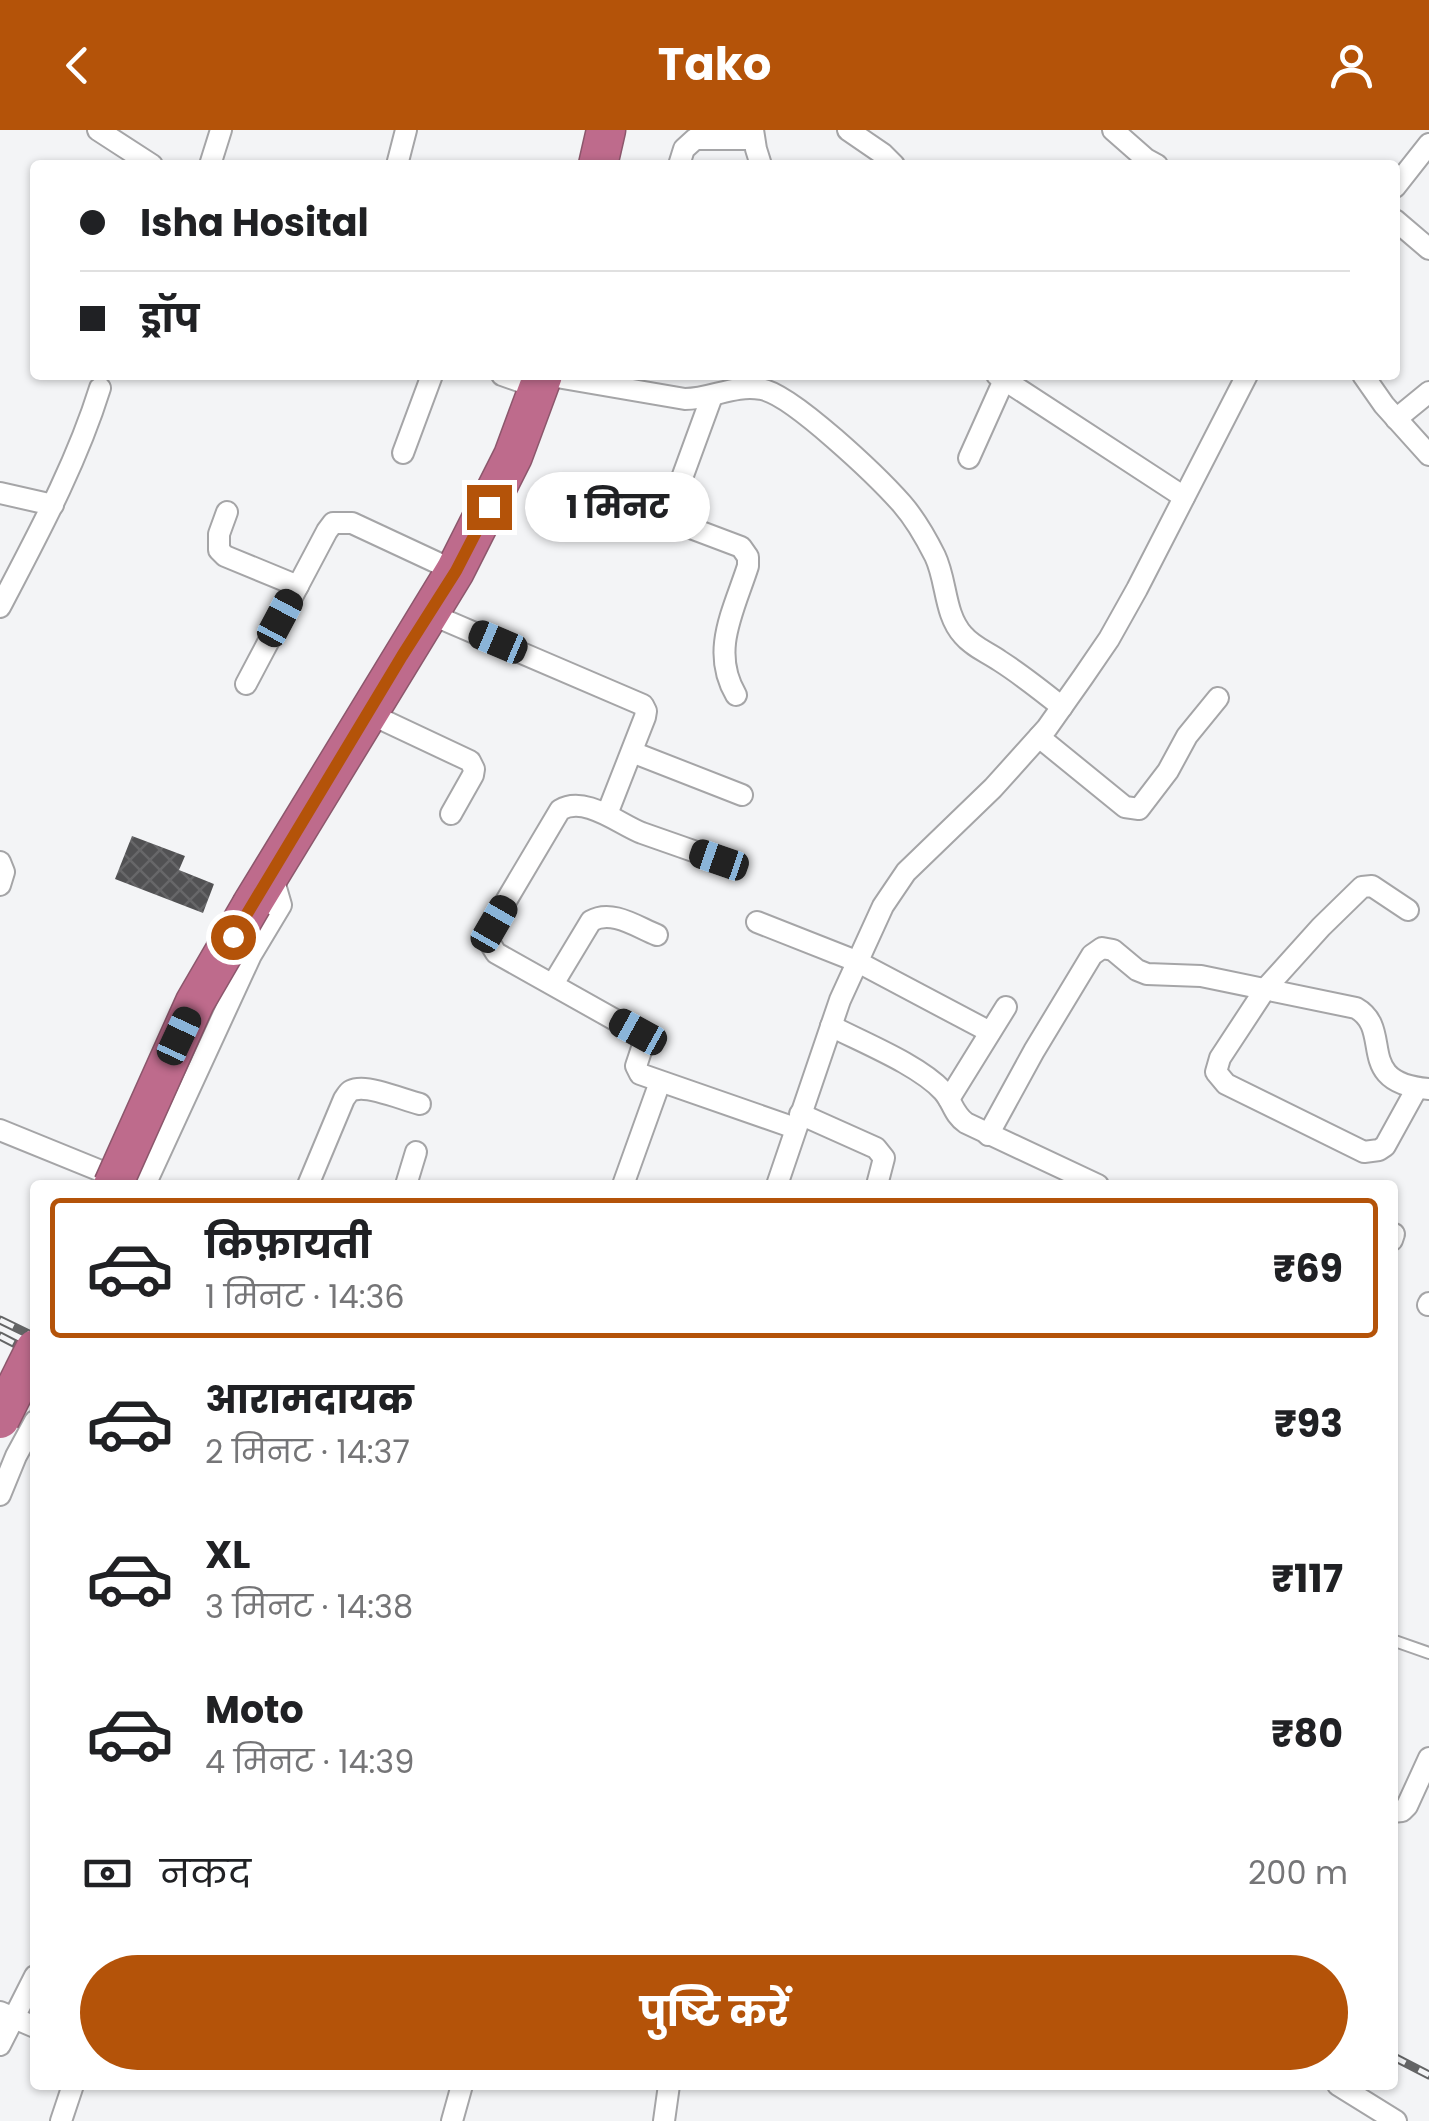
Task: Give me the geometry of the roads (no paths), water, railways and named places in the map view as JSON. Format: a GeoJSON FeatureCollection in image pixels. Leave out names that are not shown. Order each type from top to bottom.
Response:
{"type":"FeatureCollection","features":[{"type":"Feature","properties":{"kind":"highway"},"geometry":{"type":"LineString","coordinates":[[599,160],[606,130]]}},
{"type":"Feature","properties":{"kind":"highway"},"geometry":{"type":"LineString","coordinates":[[115,1180],[195,1002],[456,571],[514,456],[542,380]]}},
{"type":"Feature","properties":{"kind":"highway"},"geometry":{"type":"LineString","coordinates":[[0,1418],[30,1359]]}},
{"type":"Feature","properties":{"kind":"street"},"geometry":{"type":"LineString","coordinates":[[98,130],[127,158]]}},
{"type":"Feature","properties":{"kind":"street"},"geometry":{"type":"LineString","coordinates":[[212,160],[222,130]]}},
{"type":"Feature","properties":{"kind":"street"},"geometry":{"type":"LineString","coordinates":[[399,160],[406,130]]}},
{"type":"Feature","properties":{"kind":"street"},"geometry":{"type":"LineString","coordinates":[[848,130],[889,160]]}},
{"type":"Feature","properties":{"kind":"street"},"geometry":{"type":"LineString","coordinates":[[681,160],[684,149],[696,138],[754,134],[761,160]]}},
{"type":"Feature","properties":{"kind":"street"},"geometry":{"type":"LineString","coordinates":[[1123,134],[1152,160]]}},
{"type":"Feature","properties":{"kind":"street"},"geometry":{"type":"LineString","coordinates":[[1400,182],[1429,144]]}},
{"type":"Feature","properties":{"kind":"street"},"geometry":{"type":"LineString","coordinates":[[1400,224],[1429,248]]}},
{"type":"Feature","properties":{"kind":"street"},"geometry":{"type":"LineString","coordinates":[[402,453],[430,380]]}},
{"type":"Feature","properties":{"kind":"street"},"geometry":{"type":"LineString","coordinates":[[542,380],[685,399],[712,396],[743,382],[785,399],[842,446],[902,504],[919,526],[938,561],[954,622],[962,634],[1062,707]]}},
{"type":"Feature","properties":{"kind":"street"},"geometry":{"type":"LineString","coordinates":[[969,458],[1000,380]]}},
{"type":"Feature","properties":{"kind":"street"},"geometry":{"type":"LineString","coordinates":[[1006,380],[1184,497]]}},
{"type":"Feature","properties":{"kind":"street"},"geometry":{"type":"LineString","coordinates":[[779,1180],[831,1026],[882,906],[906,872],[993,788],[1039,737],[1109,640],[1243,380]]}},
{"type":"Feature","properties":{"kind":"street"},"geometry":{"type":"LineString","coordinates":[[1367,380],[1396,420],[1429,455]]}},
{"type":"Feature","properties":{"kind":"street"},"geometry":{"type":"LineString","coordinates":[[0,607],[53,505],[90,422],[100,388]]}},
{"type":"Feature","properties":{"kind":"street"},"geometry":{"type":"LineString","coordinates":[[1396,420],[1429,392]]}},
{"type":"Feature","properties":{"kind":"street"},"geometry":{"type":"LineString","coordinates":[[712,396],[671,508],[680,524],[741,547],[748,557],[724,644],[725,673],[736,694]]}},
{"type":"Feature","properties":{"kind":"street"},"geometry":{"type":"LineString","coordinates":[[0,493],[53,505]]}},
{"type":"Feature","properties":{"kind":"street"},"geometry":{"type":"LineString","coordinates":[[228,512],[219,534],[219,550],[298,586]]}},
{"type":"Feature","properties":{"kind":"street"},"geometry":{"type":"LineString","coordinates":[[246,684],[333,522],[352,522],[456,571]]}},
{"type":"Feature","properties":{"kind":"street"},"geometry":{"type":"LineString","coordinates":[[428,614],[643,704],[645,717],[607,814]]}},
{"type":"Feature","properties":{"kind":"street"},"geometry":{"type":"LineString","coordinates":[[1039,737],[1125,807],[1138,809],[1218,698]]}},
{"type":"Feature","properties":{"kind":"street"},"geometry":{"type":"LineString","coordinates":[[368,713],[470,760],[473,776],[451,814]]}},
{"type":"Feature","properties":{"kind":"street"},"geometry":{"type":"LineString","coordinates":[[632,752],[742,795]]}},
{"type":"Feature","properties":{"kind":"street"},"geometry":{"type":"LineString","coordinates":[[719,860],[636,830],[607,814],[570,806],[560,810],[489,931],[488,940],[496,953],[642,1035],[644,1042],[636,1062],[637,1071],[645,1077],[876,1148],[884,1158],[878,1180]]}},
{"type":"Feature","properties":{"kind":"street"},"geometry":{"type":"LineString","coordinates":[[0,862],[4,872],[0,885]]}},
{"type":"Feature","properties":{"kind":"street"},"geometry":{"type":"LineString","coordinates":[[988,1135],[1034,1050],[1092,955],[1102,948],[1113,950],[1147,974],[1200,976],[1266,988],[1341,1004],[1366,1013],[1379,1057],[1392,1080],[1423,1089],[1385,1146],[1364,1152],[1226,1084],[1216,1072],[1220,1058],[1266,988],[1362,887],[1372,886],[1408,910]]}},
{"type":"Feature","properties":{"kind":"street"},"geometry":{"type":"LineString","coordinates":[[146,1180],[251,955],[281,905],[261,888]]}},
{"type":"Feature","properties":{"kind":"street"},"geometry":{"type":"LineString","coordinates":[[553,984],[597,917],[610,916],[658,935]]}},
{"type":"Feature","properties":{"kind":"street"},"geometry":{"type":"LineString","coordinates":[[756,922],[856,961],[990,1032]]}},
{"type":"Feature","properties":{"kind":"street"},"geometry":{"type":"LineString","coordinates":[[948,1099],[1006,1007]]}},
{"type":"Feature","properties":{"kind":"street"},"geometry":{"type":"LineString","coordinates":[[831,1026],[929,1080],[943,1091],[956,1117],[1087,1180]]}},
{"type":"Feature","properties":{"kind":"street"},"geometry":{"type":"LineString","coordinates":[[625,1180],[660,1082]]}},
{"type":"Feature","properties":{"kind":"street"},"geometry":{"type":"LineString","coordinates":[[310,1180],[350,1091],[366,1089],[420,1104]]}},
{"type":"Feature","properties":{"kind":"street"},"geometry":{"type":"LineString","coordinates":[[0,1130],[123,1180]]}},
{"type":"Feature","properties":{"kind":"street"},"geometry":{"type":"LineString","coordinates":[[408,1180],[416,1152]]}},
{"type":"Feature","properties":{"kind":"street"},"geometry":{"type":"LineString","coordinates":[[0,1400],[30,1410]]}},
{"type":"Feature","properties":{"kind":"street"},"geometry":{"type":"LineString","coordinates":[[0,1496],[30,1430]]}},
{"type":"Feature","properties":{"kind":"street"},"geometry":{"type":"LineString","coordinates":[[1398,1811],[1407,1806],[1429,1758]]}},
{"type":"Feature","properties":{"kind":"street"},"geometry":{"type":"LineString","coordinates":[[0,2044],[6,2015],[30,1983]]}},
{"type":"Feature","properties":{"kind":"street"},"geometry":{"type":"LineString","coordinates":[[6,2015],[30,2025]]}},
{"type":"Feature","properties":{"kind":"street"},"geometry":{"type":"LineString","coordinates":[[61,2121],[71,2090]]}},
{"type":"Feature","properties":{"kind":"street"},"geometry":{"type":"LineString","coordinates":[[452,2121],[461,2090]]}},
{"type":"Feature","properties":{"kind":"street"},"geometry":{"type":"LineString","coordinates":[[664,2121],[668,2090]]}},
{"type":"Feature","properties":{"kind":"street"},"geometry":{"type":"LineString","coordinates":[[1346,2090],[1396,2121]]}},
{"type":"Feature","properties":{"kind":"lane"},"geometry":{"type":"LineString","coordinates":[[1398,1642],[1429,1653]]}},
{"type":"Feature","properties":{"kind":"railway"},"geometry":{"type":"LineString","coordinates":[[0,1320],[30,1335]]}},
{"type":"Feature","properties":{"kind":"railway"},"geometry":{"type":"LineString","coordinates":[[0,1336],[30,1351]]}},
{"type":"Feature","properties":{"kind":"railway"},"geometry":{"type":"LineString","coordinates":[[1398,2059],[1429,2075]]}}]}
